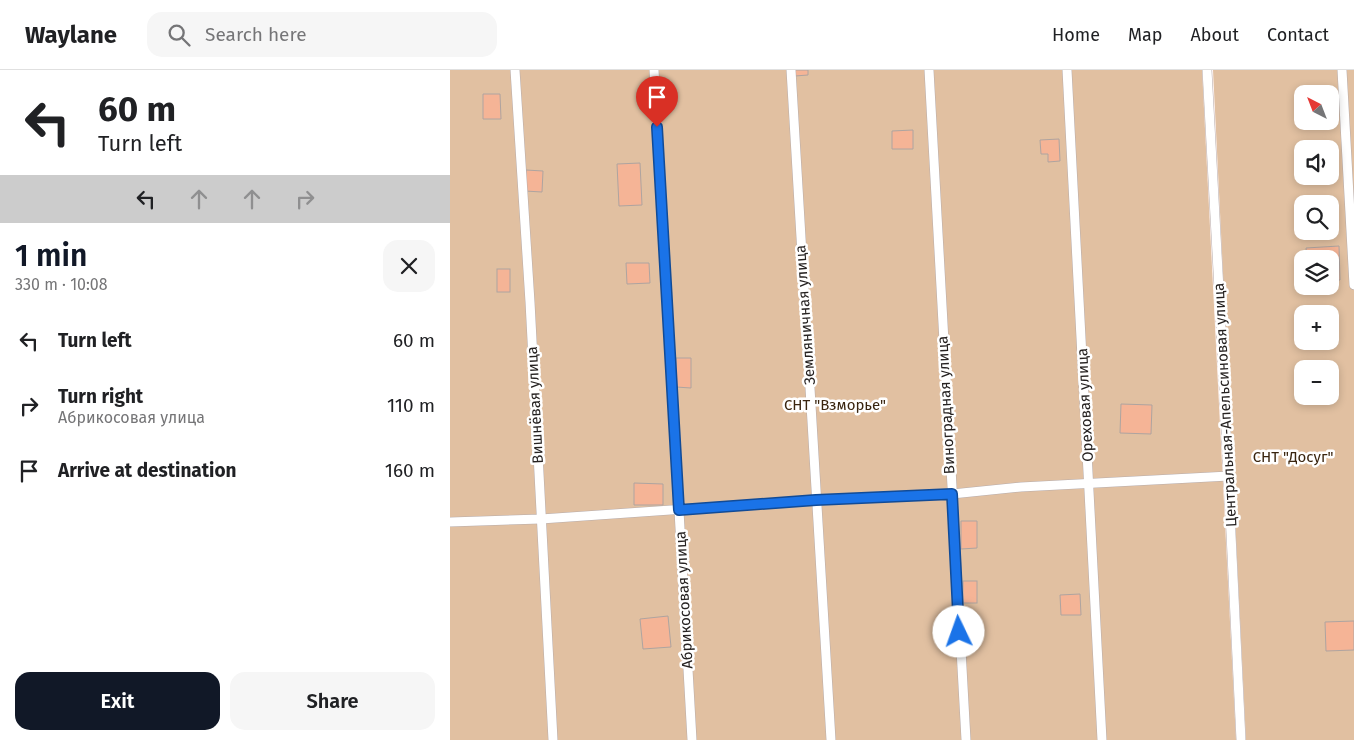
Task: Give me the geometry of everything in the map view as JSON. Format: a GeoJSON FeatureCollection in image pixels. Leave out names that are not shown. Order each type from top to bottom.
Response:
{"type":"FeatureCollection","features":[{"type":"Feature","properties":{"kind":"lane","name":"Вишнёвая улица"},"geometry":{"type":"LineString","coordinates":[[515,70],[553,740]]}},
{"type":"Feature","properties":{"kind":"lane","name":"Абрикосовая улица"},"geometry":{"type":"LineString","coordinates":[[654,70],[692,740]]}},
{"type":"Feature","properties":{"kind":"lane","name":"Земляничная улица"},"geometry":{"type":"LineString","coordinates":[[791,70],[831,740]]}},
{"type":"Feature","properties":{"kind":"lane","name":"Виноградная улица"},"geometry":{"type":"LineString","coordinates":[[929,70],[966,740]]}},
{"type":"Feature","properties":{"kind":"lane","name":"Ореховая улица"},"geometry":{"type":"LineString","coordinates":[[1067,70],[1102,740]]}},
{"type":"Feature","properties":{"kind":"lane","name":"Центральная-Апельсиновая улица"},"geometry":{"type":"LineString","coordinates":[[1207,70],[1241,740]]}},
{"type":"Feature","properties":{"kind":"lane"},"geometry":{"type":"LineString","coordinates":[[1342,70],[1353,234],[1354,285]]}},
{"type":"Feature","properties":{"kind":"lane"},"geometry":{"type":"LineString","coordinates":[[450,522],[541,519],[816,500],[952,494],[1229,476]]}},
{"type":"Feature","properties":{"kind":"green space","name":"СНТ \"Взморье\""},"geometry":{"type":"Polygon","coordinates":[[[450,70],[1202,70],[1236,740],[450,740],[450,70]]]}},
{"type":"Feature","properties":{"kind":"green space","name":"СНТ \"Досуг\""},"geometry":{"type":"Polygon","coordinates":[[[1213,70],[1354,70],[1354,740],[1246,740],[1213,70]]]}},
{"type":"Feature","properties":{"kind":"building"},"geometry":{"type":"Polygon","coordinates":[[[794,70],[808,70],[808,75],[795,76],[794,70]]]}},
{"type":"Feature","properties":{"kind":"building"},"geometry":{"type":"Polygon","coordinates":[[[483,94],[500,94],[501,119],[483,119],[483,94]]]}},
{"type":"Feature","properties":{"kind":"building"},"geometry":{"type":"Polygon","coordinates":[[[913,130],[913,149],[892,149],[892,131],[913,130]]]}},
{"type":"Feature","properties":{"kind":"building"},"geometry":{"type":"Polygon","coordinates":[[[1059,139],[1060,161],[1048,162],[1048,154],[1041,154],[1040,140],[1059,139]]]}},
{"type":"Feature","properties":{"kind":"building"},"geometry":{"type":"Polygon","coordinates":[[[640,163],[642,205],[619,206],[617,164],[640,163]]]}},
{"type":"Feature","properties":{"kind":"building"},"geometry":{"type":"Polygon","coordinates":[[[526,170],[543,171],[542,192],[525,191],[526,170]]]}},
{"type":"Feature","properties":{"kind":"building"},"geometry":{"type":"Polygon","coordinates":[[[1339,246],[1340,280],[1339,250],[1306,250],[1306,248],[1339,246]]]}},
{"type":"Feature","properties":{"kind":"building"},"geometry":{"type":"Polygon","coordinates":[[[626,263],[649,263],[650,283],[627,284],[626,263]]]}},
{"type":"Feature","properties":{"kind":"building"},"geometry":{"type":"Polygon","coordinates":[[[497,269],[510,269],[510,292],[497,292],[497,269]]]}},
{"type":"Feature","properties":{"kind":"building"},"geometry":{"type":"Polygon","coordinates":[[[676,358],[691,358],[691,388],[676,387],[676,358]]]}},
{"type":"Feature","properties":{"kind":"building"},"geometry":{"type":"Polygon","coordinates":[[[1121,404],[1152,405],[1151,434],[1120,433],[1121,404]]]}},
{"type":"Feature","properties":{"kind":"building"},"geometry":{"type":"Polygon","coordinates":[[[634,483],[663,484],[663,505],[634,505],[634,483]]]}},
{"type":"Feature","properties":{"kind":"building"},"geometry":{"type":"Polygon","coordinates":[[[961,521],[977,521],[977,548],[961,549],[961,521]]]}},
{"type":"Feature","properties":{"kind":"building"},"geometry":{"type":"Polygon","coordinates":[[[963,581],[977,581],[977,603],[963,603],[963,581]]]}},
{"type":"Feature","properties":{"kind":"building"},"geometry":{"type":"Polygon","coordinates":[[[1080,594],[1081,615],[1061,615],[1060,595],[1080,594]]]}},
{"type":"Feature","properties":{"kind":"building"},"geometry":{"type":"Polygon","coordinates":[[[668,616],[671,647],[643,649],[640,619],[668,616]]]}},
{"type":"Feature","properties":{"kind":"building"},"geometry":{"type":"Polygon","coordinates":[[[1354,621],[1354,650],[1326,651],[1325,622],[1354,621]]]}},
{"type":"Feature","properties":{"kind":"route"},"geometry":{"type":"LineString","coordinates":[[657,127],[679,510],[816,500],[952,494],[959,632]]}}]}
